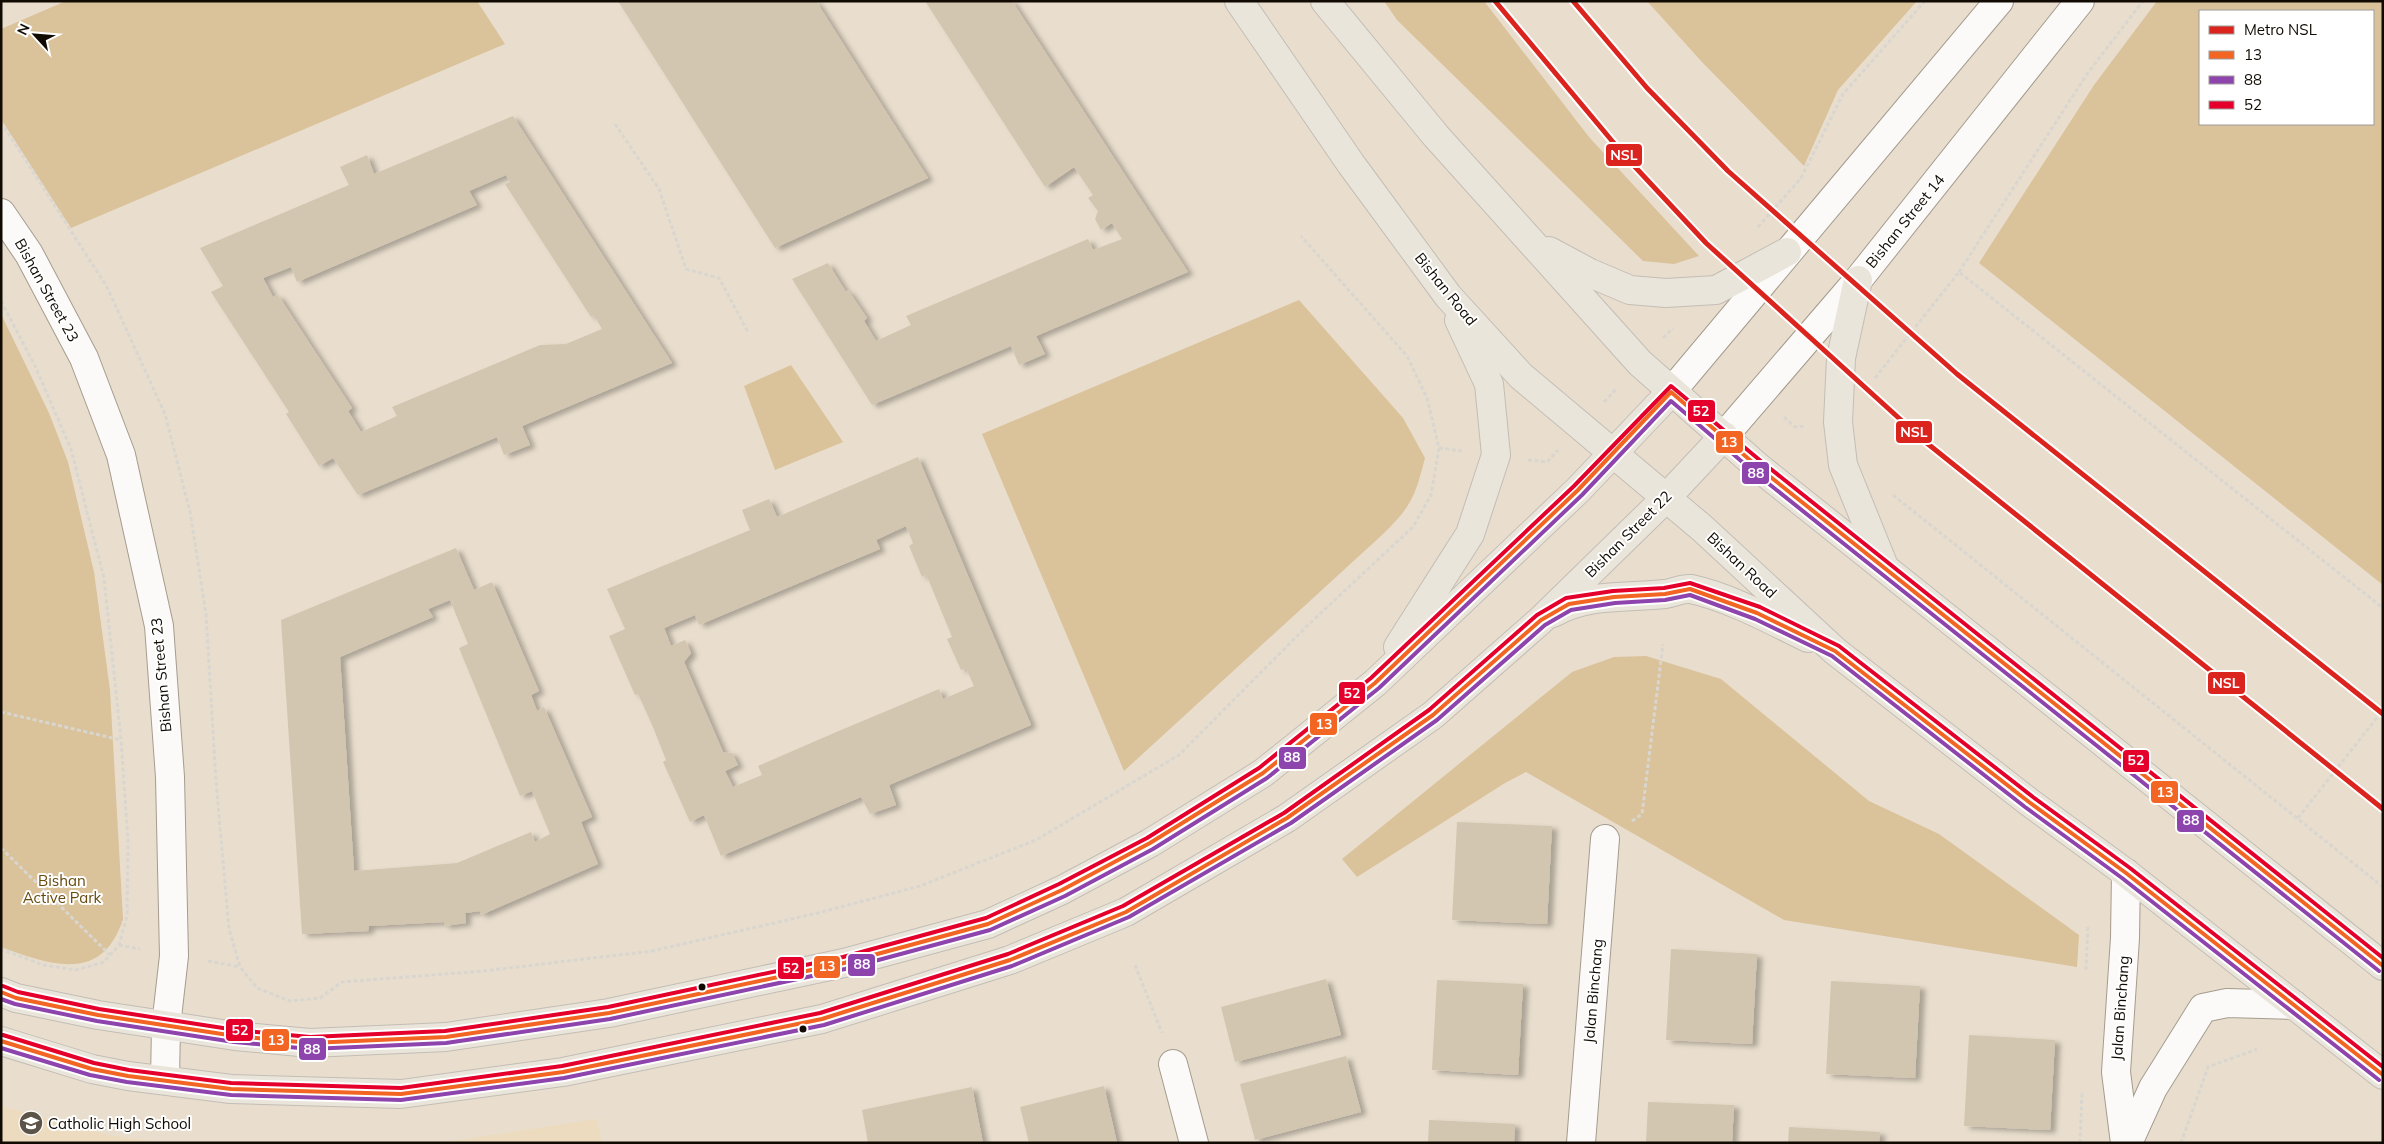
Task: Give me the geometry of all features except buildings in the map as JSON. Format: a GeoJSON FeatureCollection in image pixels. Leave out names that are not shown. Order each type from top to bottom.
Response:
{"type":"FeatureCollection","features":[{"type":"Feature","properties":{"kind":"main road","name":"Bishan Road"},"geometry":{"type":"LineString","coordinates":[[1239,1],[1352,164],[1448,296],[1521,376],[1702,528],[1835,651],[2029,802],[2126,873],[2383,1075]]}},
{"type":"Feature","properties":{"kind":"main road"},"geometry":{"type":"LineString","coordinates":[[1325,1],[1436,136],[1640,363],[1671,392],[1758,467],[1883,564],[2078,724],[2383,966]]}},
{"type":"Feature","properties":{"kind":"main road"},"geometry":{"type":"LineString","coordinates":[[1530,241],[1590,273],[1630,290],[1666,293],[1716,290],[1787,252]]}},
{"type":"Feature","properties":{"kind":"main road"},"geometry":{"type":"LineString","coordinates":[[1858,280],[1841,358],[1838,422],[1843,465],[1883,564]]}},
{"type":"Feature","properties":{"kind":"main road"},"geometry":{"type":"LineString","coordinates":[[1375,683],[1470,534],[1496,455],[1489,384],[1448,296]]}},
{"type":"Feature","properties":{"kind":"main road"},"geometry":{"type":"LineString","coordinates":[[1,992],[16,998],[98,1015],[166,1026],[310,1043],[446,1037],[609,1013],[844,963],[988,924],[1062,890],[1150,842],[1262,774],[1375,683],[1578,490],[1671,392]]}},
{"type":"Feature","properties":{"kind":"main road","name":"Bishan Street 22"},"geometry":{"type":"LineString","coordinates":[[1,1041],[92,1069],[231,1089],[401,1094],[544,1074],[822,1019],[1010,960],[1126,912],[1287,818],[1433,715],[1540,620],[1666,498],[1724,436]]}},
{"type":"Feature","properties":{"kind":"main road"},"geometry":{"type":"LineString","coordinates":[[1540,620],[1569,604],[1690,589],[1757,613],[1835,651]]}},
{"type":"Feature","properties":{"kind":"street"},"geometry":{"type":"LineString","coordinates":[[1671,392],[1787,252],[1894,130],[1999,1]]}},
{"type":"Feature","properties":{"kind":"street","name":"Bishan Street 14"},"geometry":{"type":"LineString","coordinates":[[1724,436],[1858,280],[2080,1]]}},
{"type":"Feature","properties":{"kind":"street","name":"Bishan Street 23"},"geometry":{"type":"LineString","coordinates":[[1,212],[28,254],[84,358],[121,455],[159,626],[170,777],[174,956],[166,1026],[164,1079]]}},
{"type":"Feature","properties":{"kind":"street","name":"Jalan Binchang"},"geometry":{"type":"LineString","coordinates":[[1581,1143],[1605,839]]}},
{"type":"Feature","properties":{"kind":"street","name":"Jalan Binchang"},"geometry":{"type":"LineString","coordinates":[[2126,873],[2125,938],[2116,1072],[2127,1143]]}},
{"type":"Feature","properties":{"kind":"street","name":"Jalan Binchang"},"geometry":{"type":"LineString","coordinates":[[2127,1143],[2153,1088],[2203,1008],[2227,1003],[2294,1005]]}},
{"type":"Feature","properties":{"kind":"street"},"geometry":{"type":"LineString","coordinates":[[1174,1064],[1194,1143]]}},
{"type":"Feature","properties":{"kind":"path"},"geometry":{"type":"LineString","coordinates":[[1757,229],[1801,178],[1843,94],[1926,1]]}},
{"type":"Feature","properties":{"kind":"path"},"geometry":{"type":"LineString","coordinates":[[1872,381],[1959,272],[2087,74],[2143,1]]}},
{"type":"Feature","properties":{"kind":"path"},"geometry":{"type":"LineString","coordinates":[[615,124],[659,189],[686,269],[719,278],[748,332]]}},
{"type":"Feature","properties":{"kind":"path"},"geometry":{"type":"LineString","coordinates":[[240,967],[257,988],[290,1001],[320,998],[342,982],[483,971],[652,951],[920,886],[1036,840],[1179,756],[1308,625],[1413,527],[1431,494],[1439,448],[1427,398],[1407,356],[1301,236]]}},
{"type":"Feature","properties":{"kind":"path"},"geometry":{"type":"LineString","coordinates":[[1959,272],[2383,608]]}},
{"type":"Feature","properties":{"kind":"path"},"geometry":{"type":"LineString","coordinates":[[1,301],[35,366],[71,449],[104,578],[121,740],[128,840],[127,916],[118,946],[104,962],[76,970],[43,966],[1,949]]}},
{"type":"Feature","properties":{"kind":"path"},"geometry":{"type":"LineString","coordinates":[[1887,490],[2009,590],[2383,887]]}},
{"type":"Feature","properties":{"kind":"path"},"geometry":{"type":"LineString","coordinates":[[1605,839],[1642,814],[1663,644]]}},
{"type":"Feature","properties":{"kind":"path"},"geometry":{"type":"LineString","coordinates":[[2298,818],[2383,710]]}},
{"type":"Feature","properties":{"kind":"path"},"geometry":{"type":"LineString","coordinates":[[1,712],[121,740]]}},
{"type":"Feature","properties":{"kind":"path"},"geometry":{"type":"LineString","coordinates":[[1,848],[110,955]]}},
{"type":"Feature","properties":{"kind":"path"},"geometry":{"type":"LineString","coordinates":[[1135,965],[1174,1064]]}},
{"type":"Feature","properties":{"kind":"path"},"geometry":{"type":"LineString","coordinates":[[2181,1143],[2208,1067],[2257,1049]]}},
{"type":"Feature","properties":{"kind":"shaded area","name":"Catholic High School"},"geometry":{"type":"Polygon","coordinates":[[[1,1106],[108,1135],[164,1143],[1,1143],[1,1106]]]}},
{"type":"Feature","properties":{"kind":"shaded area"},"geometry":{"type":"Polygon","coordinates":[[[597,1119],[602,1143],[440,1143],[597,1119]]]}},
{"type":"Feature","properties":{"kind":"green space"},"geometry":{"type":"Polygon","coordinates":[[[66,1],[477,1],[505,44],[71,228],[1,119],[1,29],[66,1]]]}},
{"type":"Feature","properties":{"kind":"green space"},"geometry":{"type":"Polygon","coordinates":[[[1384,1],[1484,1],[1589,137],[1699,256],[1674,264],[1643,261],[1397,20],[1384,1]]]}},
{"type":"Feature","properties":{"kind":"green space"},"geometry":{"type":"Polygon","coordinates":[[[1647,1],[1917,1],[1838,90],[1804,166],[1701,61],[1647,1]]]}},
{"type":"Feature","properties":{"kind":"green space"},"geometry":{"type":"Polygon","coordinates":[[[2157,1],[2383,1],[2383,585],[1979,263],[2094,85],[2157,1]]]}},
{"type":"Feature","properties":{"kind":"green space"},"geometry":{"type":"Polygon","coordinates":[[[1299,300],[1403,418],[1425,458],[1415,492],[1400,517],[1382,535],[1124,771],[982,434],[1299,300]]]}},
{"type":"Feature","properties":{"kind":"green space","name":"Bishan Active Park"},"geometry":{"type":"Polygon","coordinates":[[[1,314],[49,413],[68,462],[94,572],[110,690],[123,919],[114,940],[102,953],[88,961],[72,964],[38,959],[1,947],[1,314]]]}},
{"type":"Feature","properties":{"kind":"green space"},"geometry":{"type":"Polygon","coordinates":[[[791,365],[843,442],[775,470],[744,386],[791,365]]]}},
{"type":"Feature","properties":{"kind":"green space"},"geometry":{"type":"Polygon","coordinates":[[[1646,656],[1721,679],[1869,801],[1939,834],[2079,935],[2077,967],[1784,920],[1526,772],[1505,783],[1357,877],[1342,859],[1572,672],[1614,657],[1646,656]]]}},
{"type":"Feature","properties":{"kind":"metro line","name":"NSL"},"geometry":{"type":"LineString","coordinates":[[1495,1],[1623,154],[1706,243],[1923,440],[2383,809]]}},
{"type":"Feature","properties":{"kind":"metro line","name":"NSL"},"geometry":{"type":"LineString","coordinates":[[1573,1],[1647,88],[1728,171],[1957,374],[2383,714]]}},
{"type":"Feature","properties":{"kind":"transit line","name":"52"},"geometry":{"type":"LineString","coordinates":[[3,986],[18,992],[99,1009],[236,1030],[310,1037],[445,1031],[608,1007],[843,957],[986,918],[1059,884],[1147,838],[1259,768],[1371,678],[1574,486],[1671,386],[1762,462],[2383,958]]}},
{"type":"Feature","properties":{"kind":"transit line","name":"13"},"geometry":{"type":"LineString","coordinates":[[1,992],[16,998],[98,1015],[235,1036],[310,1043],[446,1037],[609,1013],[844,963],[988,924],[1062,890],[1150,843],[1263,773],[1375,683],[1578,490],[1671,392],[1758,467],[2383,966]]}},
{"type":"Feature","properties":{"kind":"transit line","name":"88"},"geometry":{"type":"LineString","coordinates":[[1,999],[15,1004],[97,1021],[234,1042],[310,1049],[446,1043],[610,1019],[845,969],[990,930],[1065,896],[1153,849],[1267,778],[1379,688],[1582,495],[1671,401],[1754,472],[2379,971]]}},
{"type":"Feature","properties":{"kind":"transit line","name":"52"},"geometry":{"type":"LineString","coordinates":[[3,1035],[94,1063],[129,1070],[231,1083],[401,1088],[562,1066],[820,1013],[1008,954],[1123,906],[1284,813],[1429,710],[1537,615],[1566,598],[1613,591],[1664,588],[1690,583],[1760,607],[1839,646],[2033,797],[2130,868],[2383,1067]]}},
{"type":"Feature","properties":{"kind":"transit line","name":"13"},"geometry":{"type":"LineString","coordinates":[[1,1041],[92,1069],[128,1076],[231,1089],[401,1094],[563,1072],[822,1019],[1010,960],[1126,912],[1287,818],[1433,715],[1541,620],[1569,604],[1614,597],[1665,594],[1690,589],[1757,613],[1835,651],[2029,802],[2126,873],[2383,1075]]}},
{"type":"Feature","properties":{"kind":"transit line","name":"88"},"geometry":{"type":"LineString","coordinates":[[1,1048],[90,1075],[127,1082],[231,1095],[401,1100],[564,1078],[824,1025],[1012,966],[1129,917],[1291,823],[1437,720],[1545,625],[1571,610],[1615,603],[1665,600],[1690,595],[1755,619],[1832,656],[2025,807],[2122,878],[2379,1080]]}},
{"type":"Feature","properties":{"kind":"place","name":"Catholic High School"},"geometry":{"type":"Point","coordinates":[31,1123]}}]}
